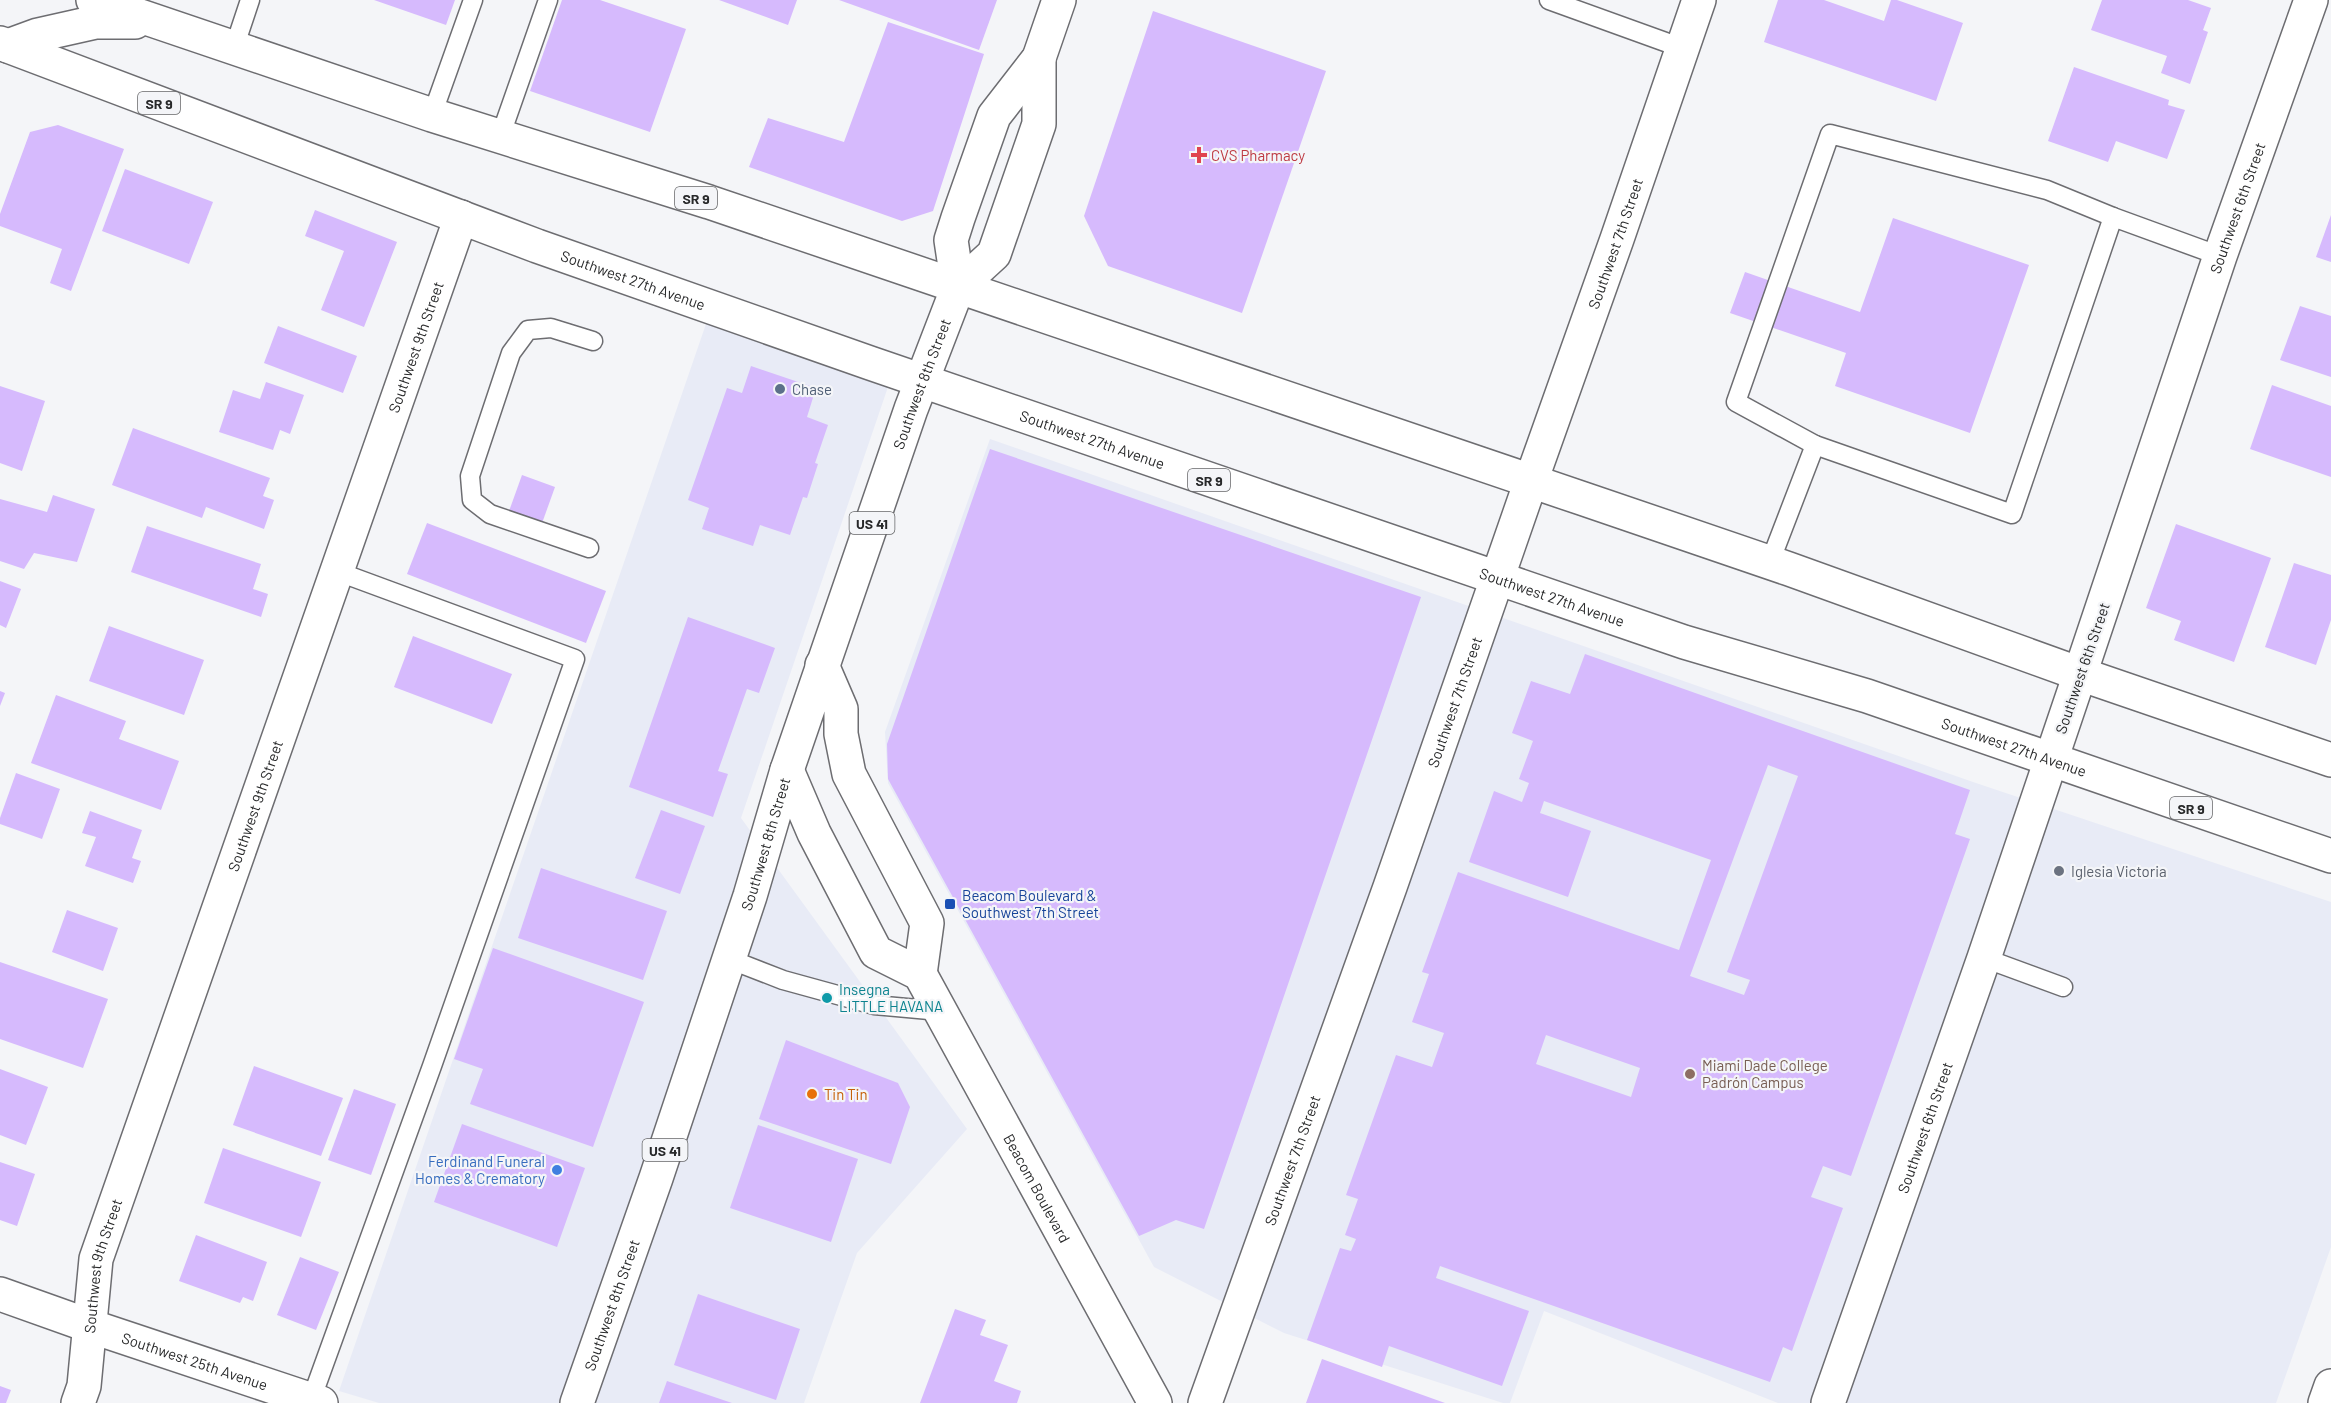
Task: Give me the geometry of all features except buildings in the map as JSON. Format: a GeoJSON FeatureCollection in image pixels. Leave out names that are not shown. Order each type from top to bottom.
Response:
{"type":"FeatureCollection","features":[{"type":"Feature","properties":{"kind":"main road"},"geometry":{"type":"LineString","coordinates":[[2,44],[29,18],[60,10],[80,0]]}},
{"type":"Feature","properties":{"kind":"main road","name":"SR 9"},"geometry":{"type":"LineString","coordinates":[[93,0],[432,115],[709,202],[1770,562],[2080,674],[2331,760]]}},
{"type":"Feature","properties":{"kind":"main road","name":"Southwest 8th Street"},"geometry":{"type":"LineString","coordinates":[[958,287],[951,240],[994,116],[1039,58],[1059,0]]}},
{"type":"Feature","properties":{"kind":"main road","name":"Southwest 7th Street"},"geometry":{"type":"LineString","coordinates":[[1205,1403],[1390,886],[1699,0]]}},
{"type":"Feature","properties":{"kind":"main road","name":"Southwest 6th Street"},"geometry":{"type":"LineString","coordinates":[[1828,1403],[1984,958],[2220,256],[2311,0]]}},
{"type":"Feature","properties":{"kind":"main road"},"geometry":{"type":"LineString","coordinates":[[2,44],[96,22],[160,22]]}},
{"type":"Feature","properties":{"kind":"main road","name":"Southwest 27th Avenue"},"geometry":{"type":"LineString","coordinates":[[2,44],[556,253],[921,381],[1684,642],[1867,696],[2331,856]]}},
{"type":"Feature","properties":{"kind":"main road","name":"Southwest 8th Street"},"geometry":{"type":"LineString","coordinates":[[577,1403],[729,958],[822,665],[921,381],[958,287],[994,254],[1039,124],[1039,58]]}},
{"type":"Feature","properties":{"kind":"main road","name":"Southwest 9th Street"},"geometry":{"type":"LineString","coordinates":[[78,1403],[84,1386],[96,1259],[461,217]]}},
{"type":"Feature","properties":{"kind":"main road"},"geometry":{"type":"LineString","coordinates":[[787,770],[814,833],[876,952],[920,974],[927,923],[849,774],[841,734],[841,709],[822,665]]}},
{"type":"Feature","properties":{"kind":"main road","name":"Beacom Boulevard"},"geometry":{"type":"LineString","coordinates":[[920,974],[1155,1403]]}},
{"type":"Feature","properties":{"kind":"main road","name":"Southwest 25th Avenue"},"geometry":{"type":"LineString","coordinates":[[0,1294],[316,1401]]}},
{"type":"Feature","properties":{"kind":"main road"},"geometry":{"type":"LineString","coordinates":[[2325,1403],[2331,1386]]}},
{"type":"Feature","properties":{"kind":"lane"},"geometry":{"type":"LineString","coordinates":[[234,48],[250,0]]}},
{"type":"Feature","properties":{"kind":"lane"},"geometry":{"type":"LineString","coordinates":[[432,115],[473,0]]}},
{"type":"Feature","properties":{"kind":"lane"},"geometry":{"type":"LineString","coordinates":[[500,137],[548,0]]}},
{"type":"Feature","properties":{"kind":"lane"},"geometry":{"type":"LineString","coordinates":[[1549,0],[1682,48]]}},
{"type":"Feature","properties":{"kind":"lane"},"geometry":{"type":"LineString","coordinates":[[2113,217],[2012,514],[1815,445],[1736,402],[1830,134],[2047,190],[2220,256]]}},
{"type":"Feature","properties":{"kind":"lane"},"geometry":{"type":"LineString","coordinates":[[589,548],[490,514],[472,500],[470,476],[511,353],[528,330],[551,328],[593,341]]}},
{"type":"Feature","properties":{"kind":"lane"},"geometry":{"type":"LineString","coordinates":[[1770,562],[1815,445]]}},
{"type":"Feature","properties":{"kind":"lane"},"geometry":{"type":"LineString","coordinates":[[316,1401],[575,659],[336,571]]}},
{"type":"Feature","properties":{"kind":"lane"},"geometry":{"type":"LineString","coordinates":[[729,958],[783,980],[874,1005],[940,1011]]}},
{"type":"Feature","properties":{"kind":"lane"},"geometry":{"type":"LineString","coordinates":[[1984,958],[2063,987]]}},
{"type":"Feature","properties":{"kind":"shaded area"},"geometry":{"type":"Polygon","coordinates":[[[707,321],[889,384],[741,818],[967,1129],[857,1253],[804,1403],[379,1403],[339,1391],[707,321]]]}},
{"type":"Feature","properties":{"kind":"shaded area","name":"Miami Dade College Padrón Campus"},"geometry":{"type":"Polygon","coordinates":[[[990,439],[1973,782],[2331,902],[2331,1247],[2276,1403],[1778,1403],[1544,1311],[1510,1403],[1503,1403],[1284,1333],[1154,1267],[888,783],[885,732],[990,439]]]}},
{"type":"Feature","properties":{"kind":"place","name":"CVS Pharmacy"},"geometry":{"type":"Point","coordinates":[1199,155]}},
{"type":"Feature","properties":{"kind":"place","name":"Chase"},"geometry":{"type":"Point","coordinates":[780,389]}},
{"type":"Feature","properties":{"kind":"place","name":"Iglesia Victoria"},"geometry":{"type":"Point","coordinates":[2059,871]}},
{"type":"Feature","properties":{"kind":"place","name":"Beacom Boulevard & Southwest 7th Street"},"geometry":{"type":"Point","coordinates":[950,904]}},
{"type":"Feature","properties":{"kind":"place","name":"Insegna LITTLE HAVANA"},"geometry":{"type":"Point","coordinates":[827,998]}},
{"type":"Feature","properties":{"kind":"place","name":"Miami Dade College Padrón Campus"},"geometry":{"type":"Point","coordinates":[1690,1074]}},
{"type":"Feature","properties":{"kind":"place","name":"Tin Tin"},"geometry":{"type":"Point","coordinates":[812,1094]}},
{"type":"Feature","properties":{"kind":"place","name":"Ferdinand Funeral Homes & Crematory"},"geometry":{"type":"Point","coordinates":[557,1170]}}]}
